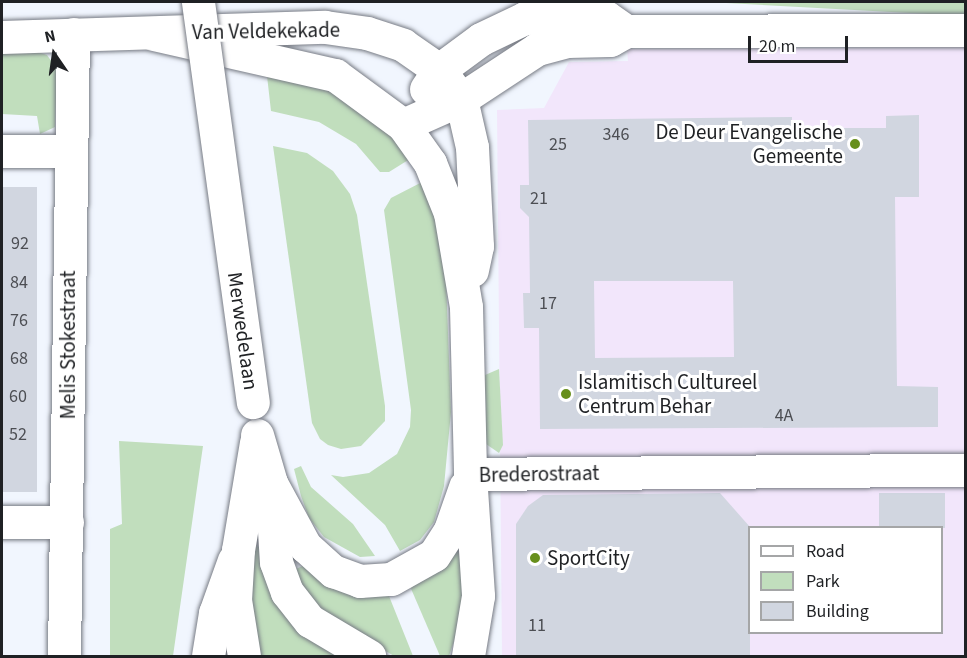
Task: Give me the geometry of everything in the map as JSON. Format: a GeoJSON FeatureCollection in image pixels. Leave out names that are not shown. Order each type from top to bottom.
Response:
{"type":"FeatureCollection","features":[{"type":"Feature","properties":{"kind":"main road","name":"Merwedelaan"},"geometry":{"type":"LineString","coordinates":[[198,2],[257,435],[237,550],[215,613],[208,657]]}},
{"type":"Feature","properties":{"kind":"main road"},"geometry":{"type":"LineString","coordinates":[[403,125],[439,70],[493,32],[525,18],[606,17],[626,31]]}},
{"type":"Feature","properties":{"kind":"main road","name":"Van Veldekekade"},"geometry":{"type":"LineString","coordinates":[[2,26],[17,36],[336,28],[403,45],[439,70],[461,99]]}},
{"type":"Feature","properties":{"kind":"main road"},"geometry":{"type":"LineString","coordinates":[[403,125],[461,99],[537,50],[567,41],[610,40],[626,31],[966,30]]}},
{"type":"Feature","properties":{"kind":"main road","name":"Melis Stokestraat"},"geometry":{"type":"LineString","coordinates":[[64,657],[68,522],[69,151],[73,34]]}},
{"type":"Feature","properties":{"kind":"main road","name":"Van Veldekekade"},"geometry":{"type":"LineString","coordinates":[[154,34],[317,69],[351,84],[403,125],[430,163],[450,213],[466,307]]}},
{"type":"Feature","properties":{"kind":"main road"},"geometry":{"type":"LineString","coordinates":[[461,99],[472,147],[477,246],[466,307],[470,474],[478,596],[468,657]]}},
{"type":"Feature","properties":{"kind":"main road"},"geometry":{"type":"LineString","coordinates":[[2,151],[69,151]]}},
{"type":"Feature","properties":{"kind":"main road","name":"Brederostraat"},"geometry":{"type":"LineString","coordinates":[[257,435],[271,483],[290,524],[319,561],[346,577],[376,581],[407,573],[434,555],[450,530],[470,474],[966,470]]}},
{"type":"Feature","properties":{"kind":"main road"},"geometry":{"type":"LineString","coordinates":[[271,483],[275,554],[287,592],[310,621],[369,657]]}},
{"type":"Feature","properties":{"kind":"main road"},"geometry":{"type":"LineString","coordinates":[[2,522],[68,522]]}},
{"type":"Feature","properties":{"kind":"main road"},"geometry":{"type":"LineString","coordinates":[[237,550],[236,620],[244,657]]}},
{"type":"Feature","properties":{"kind":"shaded area"},"geometry":{"type":"Polygon","coordinates":[[[965,47],[965,656],[502,656],[497,110],[544,108],[569,62],[628,61],[627,49],[965,47]]]}},
{"type":"Feature","properties":{"kind":"green space"},"geometry":{"type":"Polygon","coordinates":[[[707,2],[965,2],[965,16],[707,2]]]}},
{"type":"Feature","properties":{"kind":"green space"},"geometry":{"type":"Polygon","coordinates":[[[29,49],[47,55],[57,69],[55,127],[40,134],[37,116],[2,114],[2,51],[29,49]]]}},
{"type":"Feature","properties":{"kind":"green space"},"geometry":{"type":"Polygon","coordinates":[[[266,67],[343,92],[413,157],[389,172],[380,172],[356,144],[319,122],[271,111],[266,67]]]}},
{"type":"Feature","properties":{"kind":"green space"},"geometry":{"type":"Polygon","coordinates":[[[273,146],[307,153],[333,171],[350,194],[357,215],[385,406],[385,421],[361,446],[341,449],[328,445],[320,439],[312,423],[273,146]]]}},
{"type":"Feature","properties":{"kind":"green space"},"geometry":{"type":"Polygon","coordinates":[[[426,180],[445,253],[451,412],[444,486],[434,522],[420,540],[400,551],[385,525],[331,475],[343,477],[369,473],[397,454],[410,427],[411,410],[384,210],[391,198],[426,180]]]}},
{"type":"Feature","properties":{"kind":"green space"},"geometry":{"type":"Polygon","coordinates":[[[499,369],[503,445],[499,453],[486,444],[485,375],[499,369]]]}},
{"type":"Feature","properties":{"kind":"green space"},"geometry":{"type":"Polygon","coordinates":[[[119,441],[203,446],[173,656],[110,656],[110,529],[122,524],[119,441]]]}},
{"type":"Feature","properties":{"kind":"green space"},"geometry":{"type":"Polygon","coordinates":[[[301,466],[311,487],[353,524],[375,556],[360,557],[324,537],[309,518],[301,496],[294,469],[301,466]]]}},
{"type":"Feature","properties":{"kind":"green space"},"geometry":{"type":"Polygon","coordinates":[[[259,546],[345,656],[258,656],[246,603],[250,548],[259,546]]]}},
{"type":"Feature","properties":{"kind":"green space"},"geometry":{"type":"Polygon","coordinates":[[[468,549],[461,621],[449,656],[440,656],[409,584],[454,550],[468,549]]]}},
{"type":"Feature","properties":{"kind":"green space"},"geometry":{"type":"Polygon","coordinates":[[[305,565],[387,591],[413,656],[394,656],[319,611],[291,571],[305,565]]]}},
{"type":"Feature","properties":{"kind":"building"},"geometry":{"type":"Polygon","coordinates":[[[919,115],[919,197],[895,197],[897,386],[938,387],[938,427],[540,429],[539,328],[524,328],[523,293],[530,293],[529,217],[520,208],[520,185],[529,185],[528,120],[792,117],[792,128],[886,128],[886,116],[919,115]],[[594,281],[595,358],[734,357],[733,281],[594,281]]]}},
{"type":"Feature","properties":{"kind":"building"},"geometry":{"type":"Polygon","coordinates":[[[2,187],[37,187],[37,492],[2,492],[2,187]]]}},
{"type":"Feature","properties":{"kind":"building"},"geometry":{"type":"Polygon","coordinates":[[[720,493],[749,526],[748,634],[750,634],[750,657],[516,657],[516,524],[528,506],[543,495],[720,493]]]}},
{"type":"Feature","properties":{"kind":"building"},"geometry":{"type":"Polygon","coordinates":[[[879,493],[945,493],[945,528],[943,526],[879,526],[879,493]]]}},
{"type":"Feature","properties":{"kind":"place","name":"De Deur Evangelische Gemeente"},"geometry":{"type":"Point","coordinates":[855,144]}},
{"type":"Feature","properties":{"kind":"place","name":"Islamitisch Cultureel Centrum Behar"},"geometry":{"type":"Point","coordinates":[566,394]}},
{"type":"Feature","properties":{"kind":"place","name":"SportCity"},"geometry":{"type":"Point","coordinates":[535,558]}}]}
